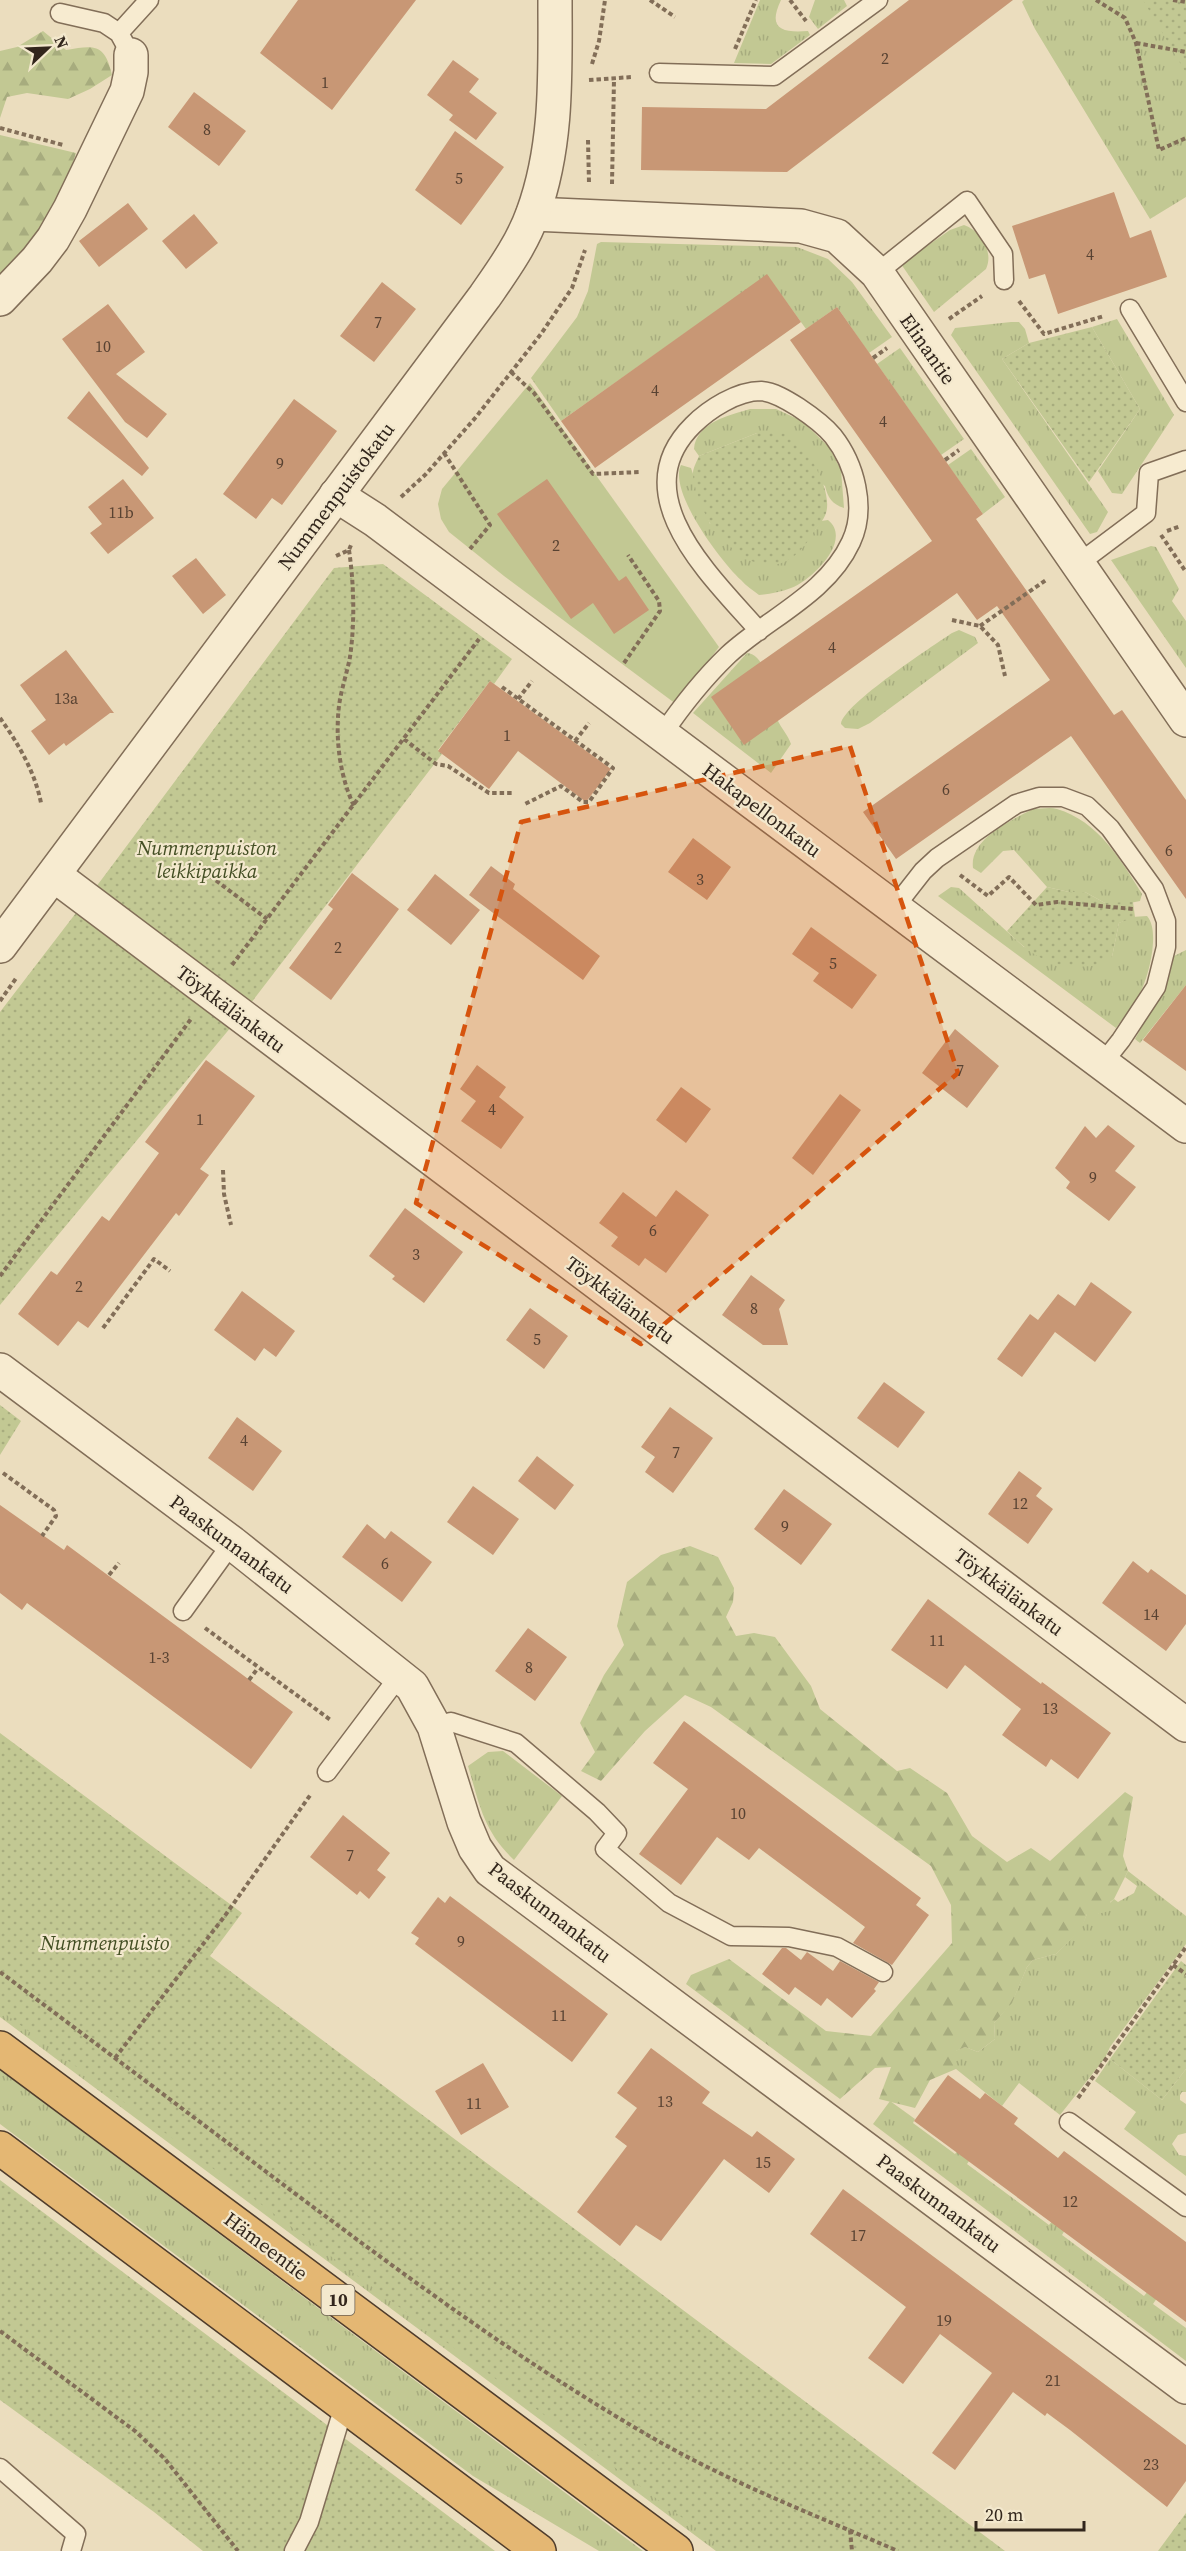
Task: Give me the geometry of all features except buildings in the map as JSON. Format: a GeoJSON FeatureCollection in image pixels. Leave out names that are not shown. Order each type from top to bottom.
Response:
{"type":"FeatureCollection","features":[{"type":"Feature","properties":{"kind":"highway","name":"Hämeentie"},"geometry":{"type":"LineString","coordinates":[[0,2048],[676,2551]]}},
{"type":"Feature","properties":{"kind":"highway"},"geometry":{"type":"LineString","coordinates":[[0,2148],[538,2551]]}},
{"type":"Feature","properties":{"kind":"street","name":"Nummenpuistokatu"},"geometry":{"type":"LineString","coordinates":[[0,946],[484,296],[520,242],[533,214],[548,162],[553,126],[555,0]]}},
{"type":"Feature","properties":{"kind":"street"},"geometry":{"type":"LineString","coordinates":[[0,299],[37,260],[70,209],[127,91],[131,72],[125,44]]}},
{"type":"Feature","properties":{"kind":"street","name":"Elinantie"},"geometry":{"type":"LineString","coordinates":[[533,214],[801,225],[837,236],[877,273],[1064,570],[1186,720]]}},
{"type":"Feature","properties":{"kind":"street","name":"Hakapellonkatu"},"geometry":{"type":"LineString","coordinates":[[336,495],[375,520],[1186,1126]]}},
{"type":"Feature","properties":{"kind":"street","name":"Töykkälänkatu"},"geometry":{"type":"LineString","coordinates":[[54,875],[1186,1725]]}},
{"type":"Feature","properties":{"kind":"street","name":"Paaskunnankatu"},"geometry":{"type":"LineString","coordinates":[[0,1370],[232,1543],[412,1686],[434,1726],[464,1822],[475,1848],[490,1870],[1186,2387]]}},
{"type":"Feature","properties":{"kind":"lane"},"geometry":{"type":"LineString","coordinates":[[60,13],[104,22],[125,44],[149,0]]}},
{"type":"Feature","properties":{"kind":"lane"},"geometry":{"type":"LineString","coordinates":[[659,73],[774,76],[878,0]]}},
{"type":"Feature","properties":{"kind":"lane"},"geometry":{"type":"LineString","coordinates":[[877,273],[968,201],[1003,254],[1004,280]]}},
{"type":"Feature","properties":{"kind":"lane"},"geometry":{"type":"LineString","coordinates":[[1130,309],[1186,402]]}},
{"type":"Feature","properties":{"kind":"lane"},"geometry":{"type":"LineString","coordinates":[[662,735],[679,709],[729,655],[816,587],[843,557],[852,540],[858,520],[859,499],[847,459],[832,435],[815,419],[776,394],[760,391],[743,394],[702,415],[674,447],[667,471],[665,491],[672,515],[702,565],[759,631]]}},
{"type":"Feature","properties":{"kind":"lane"},"geometry":{"type":"LineString","coordinates":[[1064,570],[1146,513],[1149,473],[1186,460]]}},
{"type":"Feature","properties":{"kind":"lane"},"geometry":{"type":"LineString","coordinates":[[894,908],[922,871],[937,858],[1016,804],[1039,797],[1063,797],[1087,806],[1110,828],[1154,889],[1166,921],[1166,947],[1156,987],[1102,1064]]}},
{"type":"Feature","properties":{"kind":"lane"},"geometry":{"type":"LineString","coordinates":[[183,1611],[232,1543]]}},
{"type":"Feature","properties":{"kind":"lane"},"geometry":{"type":"LineString","coordinates":[[327,1772],[400,1675]]}},
{"type":"Feature","properties":{"kind":"lane"},"geometry":{"type":"LineString","coordinates":[[434,1726],[451,1722],[516,1743],[597,1812],[617,1833],[605,1849],[669,1903],[731,1936],[789,1937],[837,1947],[883,1972]]}},
{"type":"Feature","properties":{"kind":"lane"},"geometry":{"type":"LineString","coordinates":[[1070,2122],[1186,2207]]}},
{"type":"Feature","properties":{"kind":"lane"},"geometry":{"type":"LineString","coordinates":[[294,2551],[309,2523],[344,2406]]}},
{"type":"Feature","properties":{"kind":"lane"},"geometry":{"type":"LineString","coordinates":[[0,2468],[76,2534],[71,2551]]}},
{"type":"Feature","properties":{"kind":"path"},"geometry":{"type":"LineString","coordinates":[[588,90],[588,80],[599,41],[604,0]]}},
{"type":"Feature","properties":{"kind":"path"},"geometry":{"type":"LineString","coordinates":[[650,0],[675,16]]}},
{"type":"Feature","properties":{"kind":"path"},"geometry":{"type":"LineString","coordinates":[[725,75],[742,28],[756,0]]}},
{"type":"Feature","properties":{"kind":"path"},"geometry":{"type":"LineString","coordinates":[[1096,0],[1125,18],[1136,42],[1159,150],[1186,138]]}},
{"type":"Feature","properties":{"kind":"path"},"geometry":{"type":"LineString","coordinates":[[1173,0],[1186,2]]}},
{"type":"Feature","properties":{"kind":"path"},"geometry":{"type":"LineString","coordinates":[[1136,42],[1186,52]]}},
{"type":"Feature","properties":{"kind":"path"},"geometry":{"type":"LineString","coordinates":[[588,80],[659,73]]}},
{"type":"Feature","properties":{"kind":"path"},"geometry":{"type":"LineString","coordinates":[[612,185],[614,79]]}},
{"type":"Feature","properties":{"kind":"path"},"geometry":{"type":"LineString","coordinates":[[0,128],[73,148]]}},
{"type":"Feature","properties":{"kind":"path"},"geometry":{"type":"LineString","coordinates":[[588,132],[589,186]]}},
{"type":"Feature","properties":{"kind":"path"},"geometry":{"type":"LineString","coordinates":[[397,501],[476,417],[564,302],[572,288],[589,239]]}},
{"type":"Feature","properties":{"kind":"path"},"geometry":{"type":"LineString","coordinates":[[1044,334],[1130,309]]}},
{"type":"Feature","properties":{"kind":"path"},"geometry":{"type":"LineString","coordinates":[[873,358],[888,347]]}},
{"type":"Feature","properties":{"kind":"path"},"geometry":{"type":"LineString","coordinates":[[511,372],[534,393],[593,474],[667,471]]}},
{"type":"Feature","properties":{"kind":"path"},"geometry":{"type":"LineString","coordinates":[[945,460],[961,448]]}},
{"type":"Feature","properties":{"kind":"path"},"geometry":{"type":"LineString","coordinates":[[444,453],[490,525],[467,552]]}},
{"type":"Feature","properties":{"kind":"path"},"geometry":{"type":"LineString","coordinates":[[1169,547],[1186,572]]}},
{"type":"Feature","properties":{"kind":"path"},"geometry":{"type":"LineString","coordinates":[[349,550],[352,567],[353,627],[350,658],[339,706],[338,736],[346,789],[354,806]]}},
{"type":"Feature","properties":{"kind":"path"},"geometry":{"type":"LineString","coordinates":[[622,667],[660,611],[659,601],[628,555]]}},
{"type":"Feature","properties":{"kind":"path"},"geometry":{"type":"LineString","coordinates":[[980,626],[1064,570]]}},
{"type":"Feature","properties":{"kind":"path"},"geometry":{"type":"LineString","coordinates":[[952,620],[980,626],[998,645],[1005,676]]}},
{"type":"Feature","properties":{"kind":"path"},"geometry":{"type":"LineString","coordinates":[[228,971],[483,633]]}},
{"type":"Feature","properties":{"kind":"path"},"geometry":{"type":"LineString","coordinates":[[518,699],[537,675]]}},
{"type":"Feature","properties":{"kind":"path"},"geometry":{"type":"LineString","coordinates":[[502,687],[613,768],[589,802],[583,802],[561,786],[525,804]]}},
{"type":"Feature","properties":{"kind":"path"},"geometry":{"type":"LineString","coordinates":[[575,741],[593,717]]}},
{"type":"Feature","properties":{"kind":"path"},"geometry":{"type":"LineString","coordinates":[[0,718],[15,739],[38,785],[40,803]]}},
{"type":"Feature","properties":{"kind":"path"},"geometry":{"type":"LineString","coordinates":[[404,739],[436,764],[448,766],[489,793],[514,793]]}},
{"type":"Feature","properties":{"kind":"path"},"geometry":{"type":"LineString","coordinates":[[937,858],[988,896],[1009,877],[1036,904],[1057,902],[1132,909]]}},
{"type":"Feature","properties":{"kind":"path"},"geometry":{"type":"LineString","coordinates":[[210,876],[268,919]]}},
{"type":"Feature","properties":{"kind":"path"},"geometry":{"type":"LineString","coordinates":[[0,1276],[192,1018]]}},
{"type":"Feature","properties":{"kind":"path"},"geometry":{"type":"LineString","coordinates":[[223,1170],[224,1194],[231,1225]]}},
{"type":"Feature","properties":{"kind":"path"},"geometry":{"type":"LineString","coordinates":[[103,1328],[154,1259],[170,1271]]}},
{"type":"Feature","properties":{"kind":"path"},"geometry":{"type":"LineString","coordinates":[[3,1473],[54,1510],[56,1516],[42,1536]]}},
{"type":"Feature","properties":{"kind":"path"},"geometry":{"type":"LineString","coordinates":[[109,1575],[118,1563]]}},
{"type":"Feature","properties":{"kind":"path"},"geometry":{"type":"LineString","coordinates":[[183,1611],[352,1737]]}},
{"type":"Feature","properties":{"kind":"path"},"geometry":{"type":"LineString","coordinates":[[249,1680],[258,1668]]}},
{"type":"Feature","properties":{"kind":"path"},"geometry":{"type":"LineString","coordinates":[[115,2058],[224,1917],[327,1772]]}},
{"type":"Feature","properties":{"kind":"path"},"geometry":{"type":"LineString","coordinates":[[1075,2101],[1186,1947]]}},
{"type":"Feature","properties":{"kind":"path"},"geometry":{"type":"LineString","coordinates":[[1173,1965],[1186,1974]]}},
{"type":"Feature","properties":{"kind":"path"},"geometry":{"type":"LineString","coordinates":[[0,1972],[473,2324],[605,2410],[661,2443],[721,2472],[897,2551]]}},
{"type":"Feature","properties":{"kind":"path"},"geometry":{"type":"LineString","coordinates":[[0,2331],[143,2438],[165,2459],[238,2551]]}},
{"type":"Feature","properties":{"kind":"path"},"geometry":{"type":"LineString","coordinates":[[850,2530],[852,2551]]}},
{"type":"Feature","properties":{"kind":"highlighted area"},"geometry":{"type":"Polygon","coordinates":[[[850,746],[958,1073],[641,1344],[416,1203],[521,822],[850,746]]]}},
{"type":"Feature","properties":{"kind":"green space"},"geometry":{"type":"Polygon","coordinates":[[[760,0],[781,0],[776,17],[780,27],[791,31],[808,31],[810,35],[771,64],[734,63],[760,0]]]}},
{"type":"Feature","properties":{"kind":"green space"},"geometry":{"type":"Polygon","coordinates":[[[815,0],[844,0],[847,6],[818,29],[809,17],[815,0]]]}},
{"type":"Feature","properties":{"kind":"green space"},"geometry":{"type":"Polygon","coordinates":[[[1024,0],[1186,0],[1186,197],[1150,219],[1035,29],[1022,2],[1024,0]]]}},
{"type":"Feature","properties":{"kind":"green space"},"geometry":{"type":"Polygon","coordinates":[[[1143,0],[1186,0],[1186,73],[1143,0]]]}},
{"type":"Feature","properties":{"kind":"green space"},"geometry":{"type":"Polygon","coordinates":[[[43,31],[66,50],[91,47],[102,52],[112,75],[68,99],[27,93],[7,97],[0,118],[0,51],[17,47],[43,31]]]}},
{"type":"Feature","properties":{"kind":"green space"},"geometry":{"type":"Polygon","coordinates":[[[0,135],[76,153],[58,208],[25,251],[0,275],[0,135]]]}},
{"type":"Feature","properties":{"kind":"green space"},"geometry":{"type":"Polygon","coordinates":[[[964,225],[981,237],[987,249],[986,269],[934,312],[901,264],[950,230],[964,225]]]}},
{"type":"Feature","properties":{"kind":"green space"},"geometry":{"type":"Polygon","coordinates":[[[601,242],[797,247],[828,259],[852,282],[892,337],[869,353],[837,307],[806,329],[767,275],[561,421],[531,378],[577,317],[588,291],[597,244],[601,242]]]}},
{"type":"Feature","properties":{"kind":"green space"},"geometry":{"type":"Polygon","coordinates":[[[1117,319],[1174,415],[1122,494],[1112,493],[1098,471],[1140,409],[1092,327],[1117,319]]]}},
{"type":"Feature","properties":{"kind":"green space"},"geometry":{"type":"Polygon","coordinates":[[[1019,322],[1025,329],[1029,343],[1002,359],[1108,512],[1097,532],[1090,534],[951,335],[955,328],[1019,322]]]}},
{"type":"Feature","properties":{"kind":"green space"},"geometry":{"type":"Polygon","coordinates":[[[1092,327],[1140,409],[1089,482],[1002,359],[1029,343],[1092,327]]]}},
{"type":"Feature","properties":{"kind":"green space"},"geometry":{"type":"Polygon","coordinates":[[[900,348],[964,439],[941,455],[877,364],[900,348]]]}},
{"type":"Feature","properties":{"kind":"green space"},"geometry":{"type":"Polygon","coordinates":[[[530,383],[719,647],[676,704],[504,576],[449,532],[441,519],[438,504],[442,489],[530,383]]]}},
{"type":"Feature","properties":{"kind":"green space"},"geometry":{"type":"Polygon","coordinates":[[[750,409],[776,409],[802,421],[829,447],[841,470],[844,508],[831,500],[825,486],[757,433],[699,456],[694,449],[696,440],[707,426],[724,417],[750,409]]]}},
{"type":"Feature","properties":{"kind":"green space"},"geometry":{"type":"Polygon","coordinates":[[[757,433],[787,434],[796,440],[811,458],[822,481],[827,504],[824,518],[801,549],[789,559],[777,564],[764,565],[751,561],[738,553],[713,528],[700,502],[693,473],[699,456],[757,433]]]}},
{"type":"Feature","properties":{"kind":"green space"},"geometry":{"type":"Polygon","coordinates":[[[971,449],[1005,497],[983,514],[948,465],[971,449]]]}},
{"type":"Feature","properties":{"kind":"green space"},"geometry":{"type":"Polygon","coordinates":[[[681,465],[691,468],[710,524],[815,530],[821,521],[828,520],[834,528],[836,538],[833,548],[819,568],[800,584],[783,591],[759,595],[732,571],[699,526],[682,491],[679,477],[681,465]]]}},
{"type":"Feature","properties":{"kind":"green space"},"geometry":{"type":"Polygon","coordinates":[[[1151,546],[1156,547],[1179,589],[1172,601],[1186,621],[1186,668],[1111,560],[1151,546]]]}},
{"type":"Feature","properties":{"kind":"green space","name":"Nummenpuiston leikkipaikka"},"geometry":{"type":"Polygon","coordinates":[[[383,564],[512,659],[494,684],[490,681],[438,750],[442,754],[251,1003],[0,1305],[0,1012],[334,568],[383,564]]]}},
{"type":"Feature","properties":{"kind":"green space"},"geometry":{"type":"Polygon","coordinates":[[[959,630],[975,637],[978,643],[870,723],[858,729],[845,728],[841,724],[846,715],[872,690],[959,630]]]}},
{"type":"Feature","properties":{"kind":"green space"},"geometry":{"type":"Polygon","coordinates":[[[747,653],[760,662],[764,670],[777,719],[791,744],[771,773],[693,713],[747,653]]]}},
{"type":"Feature","properties":{"kind":"green space"},"geometry":{"type":"Polygon","coordinates":[[[1033,809],[1057,809],[1072,815],[1096,832],[1117,855],[1134,881],[1142,894],[1140,901],[1125,904],[1105,903],[1085,892],[1069,892],[1047,887],[1014,850],[1003,851],[981,873],[973,868],[978,848],[985,839],[1004,825],[1033,809]]]}},
{"type":"Feature","properties":{"kind":"green space"},"geometry":{"type":"Polygon","coordinates":[[[951,887],[959,888],[1024,947],[1112,957],[1119,923],[1132,917],[1147,916],[1151,923],[1153,944],[1146,980],[1138,997],[1116,1028],[938,896],[951,887]]]}},
{"type":"Feature","properties":{"kind":"green space"},"geometry":{"type":"Polygon","coordinates":[[[1047,887],[1069,892],[1085,892],[1105,903],[1133,902],[1135,917],[1119,923],[1112,957],[1088,966],[1061,965],[1034,954],[1007,931],[1047,887]]]}},
{"type":"Feature","properties":{"kind":"green space"},"geometry":{"type":"Polygon","coordinates":[[[1186,950],[1186,985],[1140,1043],[1135,1039],[1159,996],[1172,957],[1186,950]]]}},
{"type":"Feature","properties":{"kind":"green space"},"geometry":{"type":"Polygon","coordinates":[[[0,1405],[21,1421],[0,1455],[0,1405]]]}},
{"type":"Feature","properties":{"kind":"green space"},"geometry":{"type":"Polygon","coordinates":[[[690,1546],[718,1557],[734,1588],[733,1602],[726,1617],[736,1636],[754,1633],[775,1637],[811,1686],[820,1709],[897,1771],[910,1768],[947,1793],[972,1836],[1007,1862],[1031,1848],[1050,1861],[1125,1792],[1133,1797],[1123,1856],[1128,1871],[1114,1899],[1110,1902],[1109,1911],[1087,1914],[1081,1930],[1056,1954],[1033,1960],[1027,1967],[1012,2003],[994,2023],[995,2039],[978,2052],[965,2047],[956,2051],[956,2069],[930,2080],[915,2108],[879,2099],[891,2067],[875,2068],[840,2099],[686,1984],[691,1975],[729,1959],[826,2031],[871,2036],[952,1943],[951,1905],[931,1866],[711,1707],[685,1695],[645,1731],[601,1781],[581,1771],[595,1752],[580,1723],[604,1675],[624,1645],[617,1626],[627,1582],[661,1555],[690,1546]]]}},
{"type":"Feature","properties":{"kind":"green space","name":"Nummenpuisto"},"geometry":{"type":"Polygon","coordinates":[[[0,1733],[242,1913],[210,1956],[1005,2551],[727,2551],[0,2010],[0,1733]]]}},
{"type":"Feature","properties":{"kind":"green space"},"geometry":{"type":"Polygon","coordinates":[[[503,1751],[562,1796],[514,1860],[489,1828],[468,1766],[488,1752],[503,1751]]]}},
{"type":"Feature","properties":{"kind":"green space"},"geometry":{"type":"Polygon","coordinates":[[[1128,1871],[1186,1916],[1186,1944],[1110,2047],[1105,2058],[1060,2115],[1019,2083],[1002,2106],[956,2069],[955,2051],[965,2047],[978,2052],[995,2039],[994,2023],[1012,2002],[1027,1967],[1033,1960],[1056,1954],[1080,1930],[1087,1914],[1098,1914],[1114,1899],[1118,1902],[1134,1893],[1137,1886],[1125,1877],[1128,1871]]]}},
{"type":"Feature","properties":{"kind":"green space"},"geometry":{"type":"Polygon","coordinates":[[[1181,1961],[1186,1965],[1186,2069],[1162,2100],[1110,2059],[1181,1961]]]}},
{"type":"Feature","properties":{"kind":"green space"},"geometry":{"type":"Polygon","coordinates":[[[0,1984],[847,2551],[716,2551],[0,2017],[0,1984]]]}},
{"type":"Feature","properties":{"kind":"green space"},"geometry":{"type":"Polygon","coordinates":[[[1110,2059],[1162,2100],[1186,2069],[1186,2092],[1182,2092],[1180,2100],[1186,2104],[1186,2133],[1178,2135],[1172,2144],[1179,2155],[1186,2156],[1186,2176],[1124,2129],[1136,2112],[1095,2081],[1110,2059]]]}},
{"type":"Feature","properties":{"kind":"green space"},"geometry":{"type":"Polygon","coordinates":[[[0,2070],[643,2551],[599,2551],[473,2476],[0,2124],[0,2070]]]}},
{"type":"Feature","properties":{"kind":"green space"},"geometry":{"type":"Polygon","coordinates":[[[890,2101],[915,2119],[913,2123],[955,2154],[960,2148],[972,2157],[967,2164],[1049,2225],[1054,2219],[1066,2228],[1062,2235],[1144,2296],[1148,2291],[1157,2298],[1153,2304],[1186,2328],[1186,2361],[873,2124],[890,2101]]]}},
{"type":"Feature","properties":{"kind":"green space"},"geometry":{"type":"Polygon","coordinates":[[[0,2180],[495,2551],[203,2551],[154,2512],[0,2400],[0,2180]]]}},
{"type":"Feature","properties":{"kind":"green space"},"geometry":{"type":"Polygon","coordinates":[[[1186,2513],[1186,2551],[1158,2551],[1186,2513]]]}}]}
